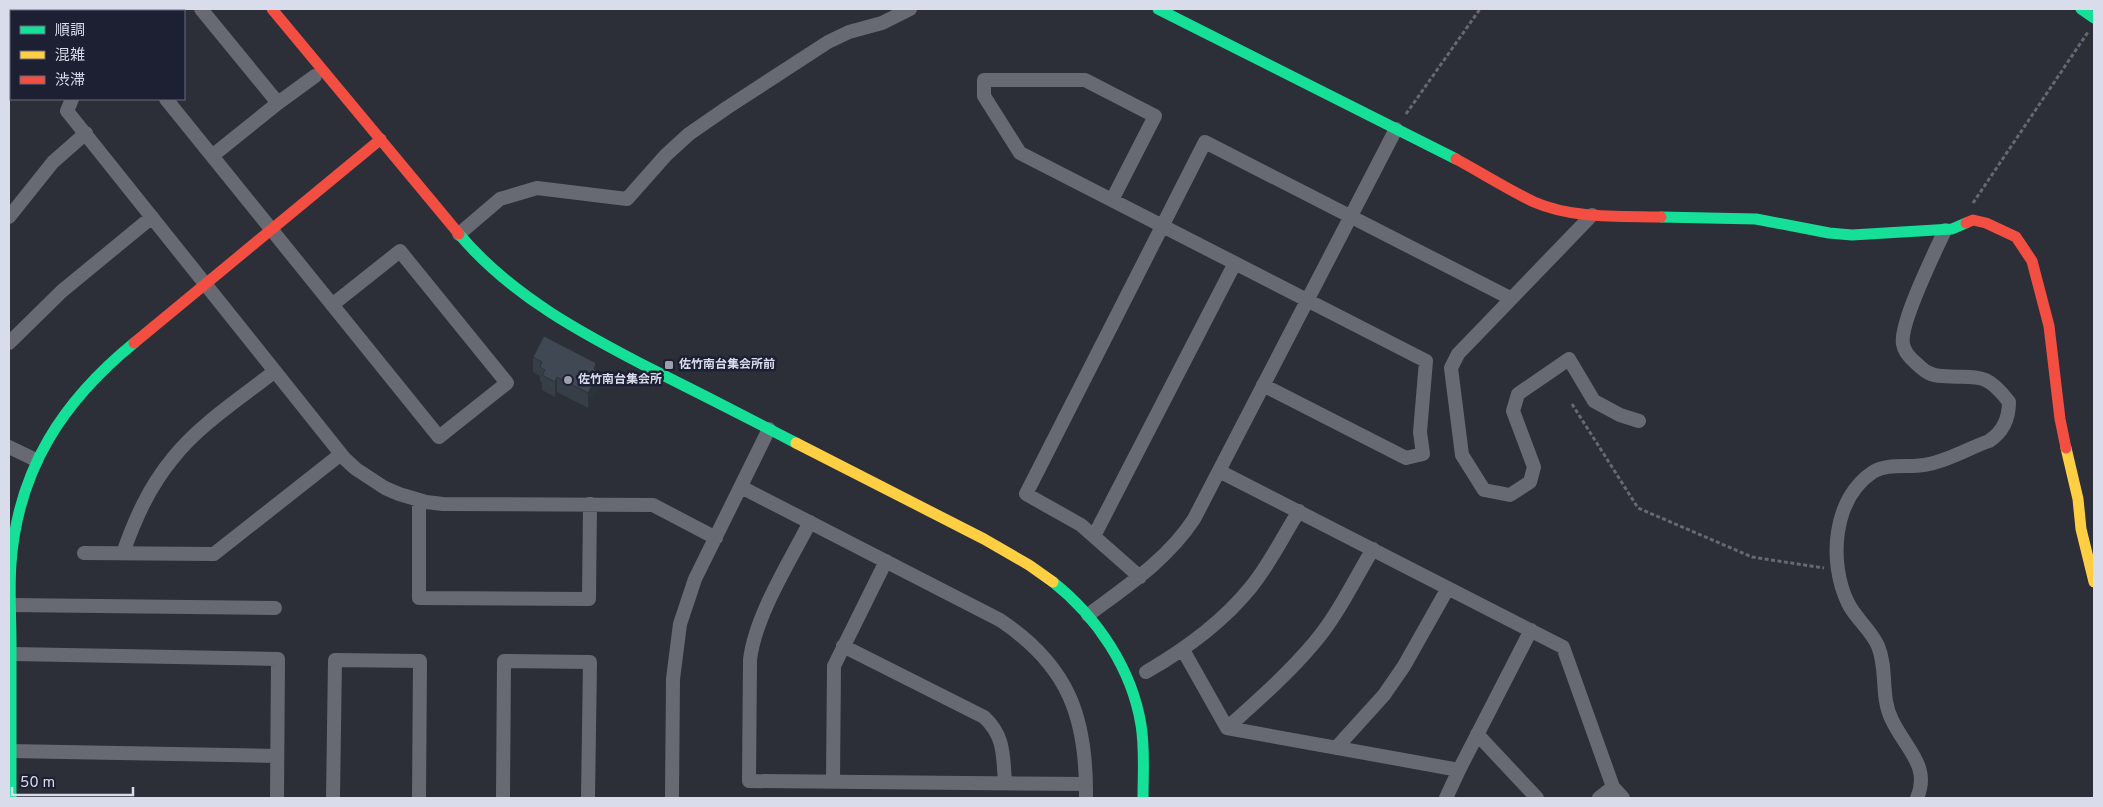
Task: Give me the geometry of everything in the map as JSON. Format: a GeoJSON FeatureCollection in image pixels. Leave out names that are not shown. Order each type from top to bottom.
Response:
{"type":"FeatureCollection","features":[{"type":"Feature","properties":{"kind":"street"},"geometry":{"type":"LineString","coordinates":[[201,9],[278,103]]}},
{"type":"Feature","properties":{"kind":"street"},"geometry":{"type":"LineString","coordinates":[[272,9],[458,234],[500,276],[560,320],[984,539],[1032,566],[1061,587],[1107,638],[1121,667],[1139,714],[1143,741],[1143,798]]}},
{"type":"Feature","properties":{"kind":"street"},"geometry":{"type":"LineString","coordinates":[[458,234],[500,199],[537,188],[627,199],[666,155],[689,134],[728,107],[828,42],[849,32],[882,23],[910,9]]}},
{"type":"Feature","properties":{"kind":"street"},"geometry":{"type":"LineString","coordinates":[[1158,9],[1396,129],[1535,202],[1558,209],[1592,214],[1756,218],[1828,233],[1852,235],[1945,230],[1973,220],[1983,221],[2016,237],[2032,261],[2049,326],[2060,419],[2078,499],[2084,544],[2094,582]]}},
{"type":"Feature","properties":{"kind":"street"},"geometry":{"type":"LineString","coordinates":[[2081,9],[2094,18]]}},
{"type":"Feature","properties":{"kind":"street"},"geometry":{"type":"LineString","coordinates":[[212,156],[315,76]]}},
{"type":"Feature","properties":{"kind":"street"},"geometry":{"type":"LineString","coordinates":[[1112,200],[1155,116],[1085,80],[984,80],[984,96],[1020,153],[1426,361],[1420,432],[1423,454],[1406,458],[1263,385]]}},
{"type":"Feature","properties":{"kind":"street"},"geometry":{"type":"LineString","coordinates":[[72,100],[67,110],[341,454],[356,469],[385,488],[419,500],[443,504],[653,505],[716,538]]}},
{"type":"Feature","properties":{"kind":"street"},"geometry":{"type":"LineString","coordinates":[[167,100],[272,231],[439,437],[507,383],[400,251],[332,305]]}},
{"type":"Feature","properties":{"kind":"street"},"geometry":{"type":"LineString","coordinates":[[1088,615],[1140,577],[1183,535],[1219,470],[1396,129]]}},
{"type":"Feature","properties":{"kind":"street"},"geometry":{"type":"LineString","coordinates":[[9,217],[53,162],[86,133]]}},
{"type":"Feature","properties":{"kind":"street"},"geometry":{"type":"LineString","coordinates":[[12,798],[10,751],[11,564],[17,516],[36,460],[63,414],[106,366],[272,231],[381,139]]}},
{"type":"Feature","properties":{"kind":"street"},"geometry":{"type":"LineString","coordinates":[[1140,577],[1081,525],[1026,494],[1205,142],[1510,298]]}},
{"type":"Feature","properties":{"kind":"street"},"geometry":{"type":"LineString","coordinates":[[1592,214],[1458,354],[1451,368],[1462,455],[1484,490],[1510,495],[1530,482],[1534,467],[1513,411],[1518,394],[1570,359],[1594,401],[1620,415],[1639,421]]}},
{"type":"Feature","properties":{"kind":"street"},"geometry":{"type":"LineString","coordinates":[[9,343],[62,291],[152,217]]}},
{"type":"Feature","properties":{"kind":"street"},"geometry":{"type":"LineString","coordinates":[[1917,798],[1922,785],[1920,769],[1888,711],[1882,662],[1878,646],[1847,601],[1836,549],[1846,504],[1858,484],[1878,469],[1930,464],[1988,441],[1997,435],[2009,414],[2009,402],[1994,384],[1977,377],[1942,376],[1925,372],[1904,349],[1903,330],[1908,315],[1945,230]]}},
{"type":"Feature","properties":{"kind":"street"},"geometry":{"type":"LineString","coordinates":[[1094,536],[1235,263]]}},
{"type":"Feature","properties":{"kind":"street"},"geometry":{"type":"LineString","coordinates":[[123,553],[141,506],[173,457],[206,426],[275,370]]}},
{"type":"Feature","properties":{"kind":"street"},"geometry":{"type":"LineString","coordinates":[[672,798],[673,679],[680,624],[692,587],[769,429]]}},
{"type":"Feature","properties":{"kind":"street"},"geometry":{"type":"LineString","coordinates":[[9,448],[36,460]]}},
{"type":"Feature","properties":{"kind":"street"},"geometry":{"type":"LineString","coordinates":[[84,552],[214,554],[341,454]]}},
{"type":"Feature","properties":{"kind":"street"},"geometry":{"type":"LineString","coordinates":[[1219,470],[1562,647],[1613,787],[1623,798]]}},
{"type":"Feature","properties":{"kind":"street"},"geometry":{"type":"LineString","coordinates":[[740,487],[1000,620],[1017,631],[1036,648],[1052,666],[1077,712],[1086,764],[1086,798]]}},
{"type":"Feature","properties":{"kind":"street"},"geometry":{"type":"LineString","coordinates":[[419,500],[419,598],[589,599],[590,504]]}},
{"type":"Feature","properties":{"kind":"street"},"geometry":{"type":"LineString","coordinates":[[1146,672],[1183,650],[1208,630],[1252,586],[1298,511]]}},
{"type":"Feature","properties":{"kind":"street"},"geometry":{"type":"LineString","coordinates":[[810,522],[760,620],[752,645],[749,781],[1086,784]]}},
{"type":"Feature","properties":{"kind":"street"},"geometry":{"type":"LineString","coordinates":[[1227,728],[1284,676],[1315,642],[1373,549]]}},
{"type":"Feature","properties":{"kind":"street"},"geometry":{"type":"LineString","coordinates":[[833,781],[834,666],[842,646],[886,561]]}},
{"type":"Feature","properties":{"kind":"street"},"geometry":{"type":"LineString","coordinates":[[1336,748],[1384,695],[1404,666],[1448,588]]}},
{"type":"Feature","properties":{"kind":"street"},"geometry":{"type":"LineString","coordinates":[[10,605],[275,608]]}},
{"type":"Feature","properties":{"kind":"street"},"geometry":{"type":"LineString","coordinates":[[1446,798],[1458,770],[1531,630]]}},
{"type":"Feature","properties":{"kind":"street"},"geometry":{"type":"LineString","coordinates":[[842,646],[984,717],[998,732],[1002,743],[1005,783]]}},
{"type":"Feature","properties":{"kind":"street"},"geometry":{"type":"LineString","coordinates":[[1183,650],[1227,728]]}},
{"type":"Feature","properties":{"kind":"street"},"geometry":{"type":"LineString","coordinates":[[12,654],[278,659],[277,798]]}},
{"type":"Feature","properties":{"kind":"street"},"geometry":{"type":"LineString","coordinates":[[333,798],[334,660],[344,660],[420,661],[419,798]]}},
{"type":"Feature","properties":{"kind":"street"},"geometry":{"type":"LineString","coordinates":[[503,798],[504,661],[590,662],[588,798]]}},
{"type":"Feature","properties":{"kind":"street"},"geometry":{"type":"LineString","coordinates":[[1227,728],[1458,770]]}},
{"type":"Feature","properties":{"kind":"street"},"geometry":{"type":"LineString","coordinates":[[1477,734],[1537,798]]}},
{"type":"Feature","properties":{"kind":"street"},"geometry":{"type":"LineString","coordinates":[[10,751],[277,756]]}},
{"type":"Feature","properties":{"kind":"street"},"geometry":{"type":"LineString","coordinates":[[1599,798],[1613,787]]}},
{"type":"Feature","properties":{"kind":"path"},"geometry":{"type":"LineString","coordinates":[[1396,129],[1480,9]]}},
{"type":"Feature","properties":{"kind":"path"},"geometry":{"type":"LineString","coordinates":[[1968,210],[2089,31]]}},
{"type":"Feature","properties":{"kind":"path"},"geometry":{"type":"LineString","coordinates":[[1572,404],[1638,508],[1752,557],[1840,570]]}},
{"type":"Feature","properties":{"kind":"building"},"geometry":{"type":"Polygon","coordinates":[[[544,336],[596,363],[594,369],[599,372],[588,393],[557,377],[555,382],[542,375],[545,370],[540,367],[542,362],[533,357],[544,336]]]}},
{"type":"Feature","properties":{"kind":"traffic: fast"},"geometry":{"type":"LineString","coordinates":[[1158,9],[1456,159]]}},
{"type":"Feature","properties":{"kind":"traffic: fast"},"geometry":{"type":"LineString","coordinates":[[2081,9],[2094,18]]}},
{"type":"Feature","properties":{"kind":"traffic: fast"},"geometry":{"type":"LineString","coordinates":[[1661,217],[1756,219],[1829,233],[1852,235],[1952,229],[1966,223]]}},
{"type":"Feature","properties":{"kind":"traffic: fast"},"geometry":{"type":"LineString","coordinates":[[459,234],[502,277],[551,313],[603,344],[796,443]]}},
{"type":"Feature","properties":{"kind":"traffic: fast"},"geometry":{"type":"LineString","coordinates":[[11,798],[10,573],[15,529],[23,497],[34,467],[48,440],[66,413],[109,365],[134,343]]}},
{"type":"Feature","properties":{"kind":"traffic: fast"},"geometry":{"type":"LineString","coordinates":[[1053,582],[1084,611],[1098,628],[1121,664],[1130,684],[1141,725],[1143,798]]}},
{"type":"Feature","properties":{"kind":"traffic: slow"},"geometry":{"type":"LineString","coordinates":[[796,443],[984,539],[1029,565],[1053,582]]}},
{"type":"Feature","properties":{"kind":"traffic: slow"},"geometry":{"type":"LineString","coordinates":[[2066,448],[2078,499],[2081,529],[2094,582]]}},
{"type":"Feature","properties":{"kind":"traffic: jam"},"geometry":{"type":"LineString","coordinates":[[272,9],[459,234]]}},
{"type":"Feature","properties":{"kind":"traffic: jam"},"geometry":{"type":"LineString","coordinates":[[134,343],[381,139]]}},
{"type":"Feature","properties":{"kind":"traffic: jam"},"geometry":{"type":"LineString","coordinates":[[1456,159],[1524,197],[1549,207],[1580,214],[1661,217]]}},
{"type":"Feature","properties":{"kind":"traffic: jam"},"geometry":{"type":"LineString","coordinates":[[1966,223],[1973,220],[1986,223],[2016,237],[2032,261],[2049,326],[2060,419],[2066,448]]}},
{"type":"Feature","properties":{"kind":"place","name":"佐竹南台集会所前"},"geometry":{"type":"Point","coordinates":[669,365]}},
{"type":"Feature","properties":{"kind":"place","name":"佐竹南台集会所"},"geometry":{"type":"Point","coordinates":[568,380]}}]}
